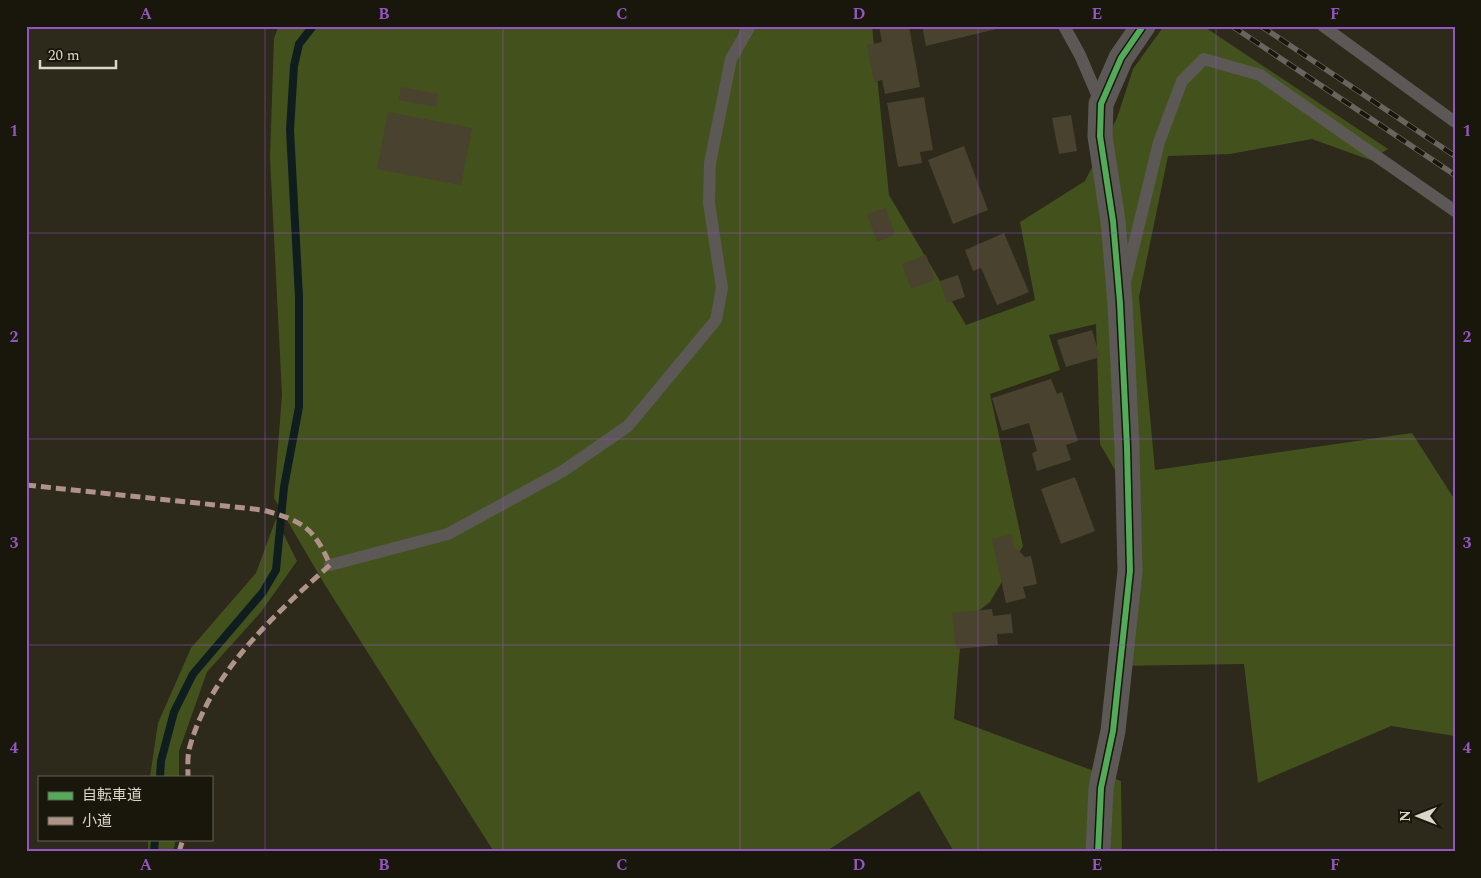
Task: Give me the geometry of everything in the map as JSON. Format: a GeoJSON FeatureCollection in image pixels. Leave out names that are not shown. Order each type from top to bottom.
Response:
{"type":"FeatureCollection","features":[{"type":"Feature","properties":{"kind":"street"},"geometry":{"type":"LineString","coordinates":[[1098,852],[1101,788],[1113,731],[1130,571],[1127,447],[1120,304],[1113,221],[1100,136],[1101,104],[1122,58],[1143,26]]}},
{"type":"Feature","properties":{"kind":"lane"},"geometry":{"type":"LineString","coordinates":[[330,566],[448,534],[563,470],[628,426],[716,320],[722,288],[709,203],[710,163],[731,58],[750,26]]}},
{"type":"Feature","properties":{"kind":"lane"},"geometry":{"type":"LineString","coordinates":[[1064,26],[1080,55],[1101,104]]}},
{"type":"Feature","properties":{"kind":"lane"},"geometry":{"type":"LineString","coordinates":[[1323,26],[1455,122]]}},
{"type":"Feature","properties":{"kind":"lane"},"geometry":{"type":"LineString","coordinates":[[1120,304],[1159,142],[1182,81],[1204,59],[1260,75],[1455,211]]}},
{"type":"Feature","properties":{"kind":"green space"},"geometry":{"type":"Polygon","coordinates":[[[279,26],[872,26],[889,195],[966,325],[1035,300],[1020,222],[1085,181],[1117,118],[1133,69],[1164,26],[1203,26],[1388,149],[1370,160],[1312,139],[1230,154],[1168,156],[1139,297],[1155,470],[1412,433],[1455,500],[1455,736],[1391,726],[1258,783],[1244,664],[1114,666],[1127,569],[1119,477],[1100,444],[1096,324],[1049,335],[1060,370],[990,394],[1023,546],[990,602],[962,624],[954,719],[1121,781],[1122,852],[954,852],[919,791],[825,852],[494,852],[325,585],[274,498],[282,395],[270,158],[274,38],[279,26]]]}},
{"type":"Feature","properties":{"kind":"green space"},"geometry":{"type":"Polygon","coordinates":[[[276,519],[297,561],[261,612],[207,672],[179,751],[179,776],[150,776],[158,723],[191,648],[256,573],[276,519]]]}},
{"type":"Feature","properties":{"kind":"green space"},"geometry":{"type":"Polygon","coordinates":[[[148,840],[176,840],[173,852],[148,852],[148,840]]]}},
{"type":"Feature","properties":{"kind":"building"},"geometry":{"type":"Polygon","coordinates":[[[879,26],[909,26],[920,87],[885,94],[882,80],[874,82],[867,45],[882,42],[879,26]]]}},
{"type":"Feature","properties":{"kind":"building"},"geometry":{"type":"Polygon","coordinates":[[[922,26],[1005,26],[1005,27],[926,46],[922,26]]]}},
{"type":"Feature","properties":{"kind":"building"},"geometry":{"type":"Polygon","coordinates":[[[401,87],[438,94],[436,107],[399,100],[401,87]]]}},
{"type":"Feature","properties":{"kind":"building"},"geometry":{"type":"Polygon","coordinates":[[[924,97],[933,150],[920,152],[922,163],[898,167],[887,103],[924,97]]]}},
{"type":"Feature","properties":{"kind":"building"},"geometry":{"type":"Polygon","coordinates":[[[388,112],[472,128],[461,185],[377,169],[388,112]]]}},
{"type":"Feature","properties":{"kind":"building"},"geometry":{"type":"Polygon","coordinates":[[[1071,115],[1077,151],[1059,154],[1052,118],[1071,115]]]}},
{"type":"Feature","properties":{"kind":"building"},"geometry":{"type":"Polygon","coordinates":[[[964,146],[988,210],[953,224],[928,160],[964,146]]]}},
{"type":"Feature","properties":{"kind":"building"},"geometry":{"type":"Polygon","coordinates":[[[886,208],[895,235],[877,242],[867,214],[886,208]]]}},
{"type":"Feature","properties":{"kind":"building"},"geometry":{"type":"Polygon","coordinates":[[[1004,233],[1029,292],[997,305],[981,268],[973,271],[965,250],[1004,233]]]}},
{"type":"Feature","properties":{"kind":"building"},"geometry":{"type":"Polygon","coordinates":[[[926,255],[935,280],[911,289],[902,264],[926,255]]]}},
{"type":"Feature","properties":{"kind":"building"},"geometry":{"type":"Polygon","coordinates":[[[958,275],[965,297],[947,303],[940,281],[958,275]]]}},
{"type":"Feature","properties":{"kind":"building"},"geometry":{"type":"Polygon","coordinates":[[[1092,330],[1100,357],[1066,367],[1057,340],[1092,330]]]}},
{"type":"Feature","properties":{"kind":"building"},"geometry":{"type":"Polygon","coordinates":[[[1051,379],[1057,394],[1062,392],[1078,441],[1066,445],[1071,460],[1037,471],[1032,453],[1037,451],[1029,423],[1002,431],[992,398],[1051,379]]]}},
{"type":"Feature","properties":{"kind":"building"},"geometry":{"type":"Polygon","coordinates":[[[1075,477],[1095,531],[1061,544],[1041,489],[1075,477]]]}},
{"type":"Feature","properties":{"kind":"building"},"geometry":{"type":"Polygon","coordinates":[[[1012,534],[1014,546],[1025,557],[1031,556],[1037,584],[1023,587],[1026,598],[1006,603],[992,539],[1012,534]]]}},
{"type":"Feature","properties":{"kind":"building"},"geometry":{"type":"Polygon","coordinates":[[[992,609],[993,616],[1011,614],[1013,633],[997,634],[998,645],[956,649],[952,613],[992,609]]]}},
{"type":"Feature","properties":{"kind":"waterway"},"geometry":{"type":"LineString","coordinates":[[160,776],[161,761],[174,712],[193,674],[263,592],[276,570],[284,487],[299,407],[299,297],[290,130],[294,66],[299,44],[313,26]]}},
{"type":"Feature","properties":{"kind":"waterway"},"geometry":{"type":"LineString","coordinates":[[154,852],[155,840]]}},
{"type":"Feature","properties":{"kind":"railway"},"geometry":{"type":"LineString","coordinates":[[1232,26],[1455,175]]}},
{"type":"Feature","properties":{"kind":"railway"},"geometry":{"type":"LineString","coordinates":[[1261,26],[1455,156]]}},
{"type":"Feature","properties":{"kind":"marked path"},"geometry":{"type":"LineString","coordinates":[[26,485],[263,510],[288,518],[305,527],[324,552],[330,565],[287,604],[247,646],[213,694],[200,719],[190,746],[188,776]]}},
{"type":"Feature","properties":{"kind":"marked path"},"geometry":{"type":"LineString","coordinates":[[179,852],[183,840]]}},
{"type":"Feature","properties":{"kind":"cycle path"},"geometry":{"type":"LineString","coordinates":[[1098,852],[1101,788],[1113,731],[1130,571],[1127,447],[1120,303],[1113,221],[1100,136],[1101,104],[1121,58],[1143,26]]}}]}
